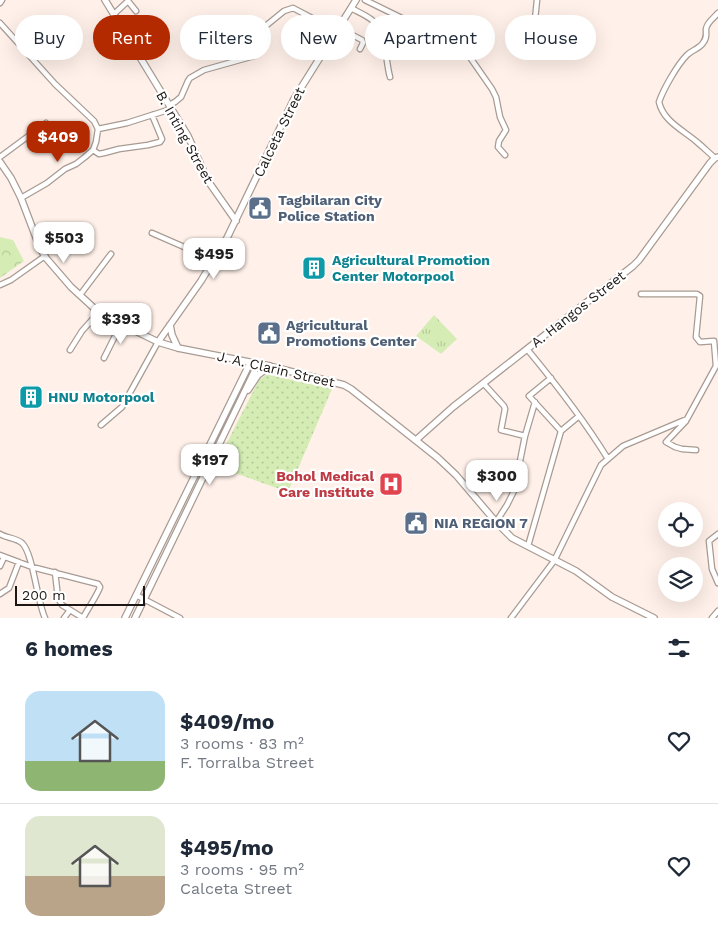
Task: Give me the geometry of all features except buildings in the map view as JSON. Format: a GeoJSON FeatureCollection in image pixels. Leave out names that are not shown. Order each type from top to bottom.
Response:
{"type":"FeatureCollection","features":[{"type":"Feature","properties":{"kind":"main road","name":"B. Inting Street"},"geometry":{"type":"LineString","coordinates":[[105,0],[188,136],[208,181],[236,221]]}},
{"type":"Feature","properties":{"kind":"main road","name":"Calceta Street"},"geometry":{"type":"LineString","coordinates":[[347,15],[356,0]]}},
{"type":"Feature","properties":{"kind":"main road","name":"Calceta Street"},"geometry":{"type":"LineString","coordinates":[[158,342],[201,281],[227,238],[294,100],[319,60]]}},
{"type":"Feature","properties":{"kind":"main road","name":"A. Hangos Street"},"geometry":{"type":"LineString","coordinates":[[416,440],[454,407],[612,284],[639,260],[710,162],[716,158]]}},
{"type":"Feature","properties":{"kind":"main road","name":"J. A. Clarin Street"},"geometry":{"type":"LineString","coordinates":[[0,162],[21,198],[40,248],[45,256],[59,275],[98,312],[158,342],[178,348],[270,366],[344,385],[374,406],[438,458],[456,475],[512,538],[576,571],[612,597],[654,618]]}},
{"type":"Feature","properties":{"kind":"main road"},"geometry":{"type":"LineString","coordinates":[[170,324],[172,336],[178,348]]}},
{"type":"Feature","properties":{"kind":"main road"},"geometry":{"type":"LineString","coordinates":[[125,618],[250,363]]}},
{"type":"Feature","properties":{"kind":"main road"},"geometry":{"type":"LineString","coordinates":[[135,618],[258,364]]}},
{"type":"Feature","properties":{"kind":"main road"},"geometry":{"type":"LineString","coordinates":[[244,392],[258,375],[270,366]]}},
{"type":"Feature","properties":{"kind":"main road"},"geometry":{"type":"LineString","coordinates":[[204,458],[211,460]]}},
{"type":"Feature","properties":{"kind":"main road"},"geometry":{"type":"LineString","coordinates":[[132,605],[139,609]]}},
{"type":"Feature","properties":{"kind":"street"},"geometry":{"type":"LineString","coordinates":[[366,0],[467,53],[496,97],[500,116],[506,130],[499,141],[498,147],[505,155]]}},
{"type":"Feature","properties":{"kind":"street"},"geometry":{"type":"LineString","coordinates":[[535,15],[536,0]]}},
{"type":"Feature","properties":{"kind":"street"},"geometry":{"type":"LineString","coordinates":[[114,14],[128,1],[136,10]]}},
{"type":"Feature","properties":{"kind":"street"},"geometry":{"type":"LineString","coordinates":[[271,22],[284,11],[293,8],[308,15]]}},
{"type":"Feature","properties":{"kind":"street"},"geometry":{"type":"LineString","coordinates":[[351,8],[371,18],[378,27],[384,42],[390,77]]}},
{"type":"Feature","properties":{"kind":"street"},"geometry":{"type":"LineString","coordinates":[[716,158],[673,124],[662,112],[659,102],[667,84],[683,60],[704,42],[707,34],[706,28],[718,13]]}},
{"type":"Feature","properties":{"kind":"street"},"geometry":{"type":"LineString","coordinates":[[0,23],[55,84],[94,121],[98,129],[93,150],[86,158],[21,198]]}},
{"type":"Feature","properties":{"kind":"street"},"geometry":{"type":"LineString","coordinates":[[355,37],[362,40],[363,43],[360,49]]}},
{"type":"Feature","properties":{"kind":"street"},"geometry":{"type":"LineString","coordinates":[[98,129],[127,123],[170,107],[181,97],[190,78],[204,70],[240,60]]}},
{"type":"Feature","properties":{"kind":"street"},"geometry":{"type":"LineString","coordinates":[[93,150],[99,154],[160,142],[162,139],[152,115]]}},
{"type":"Feature","properties":{"kind":"street"},"geometry":{"type":"LineString","coordinates":[[0,157],[46,123]]}},
{"type":"Feature","properties":{"kind":"street"},"geometry":{"type":"LineString","coordinates":[[152,233],[214,260]]}},
{"type":"Feature","properties":{"kind":"street"},"geometry":{"type":"LineString","coordinates":[[80,295],[111,254]]}},
{"type":"Feature","properties":{"kind":"street"},"geometry":{"type":"LineString","coordinates":[[0,285],[11,280],[45,256]]}},
{"type":"Feature","properties":{"kind":"street"},"geometry":{"type":"LineString","coordinates":[[641,294],[698,294],[700,296],[696,336],[700,342],[714,341],[716,366],[687,419],[666,442],[682,449],[696,450]]}},
{"type":"Feature","properties":{"kind":"street"},"geometry":{"type":"LineString","coordinates":[[70,350],[82,331],[98,312]]}},
{"type":"Feature","properties":{"kind":"street"},"geometry":{"type":"LineString","coordinates":[[104,358],[121,324]]}},
{"type":"Feature","properties":{"kind":"street"},"geometry":{"type":"LineString","coordinates":[[101,425],[122,407],[158,342]]}},
{"type":"Feature","properties":{"kind":"street"},"geometry":{"type":"LineString","coordinates":[[527,349],[579,416],[608,459]]}},
{"type":"Feature","properties":{"kind":"street"},"geometry":{"type":"LineString","coordinates":[[551,378],[530,396],[562,431]]}},
{"type":"Feature","properties":{"kind":"street"},"geometry":{"type":"LineString","coordinates":[[484,384],[504,406],[501,430],[525,436]]}},
{"type":"Feature","properties":{"kind":"street"},"geometry":{"type":"LineString","coordinates":[[496,522],[514,491],[525,436],[535,402]]}},
{"type":"Feature","properties":{"kind":"street"},"geometry":{"type":"LineString","coordinates":[[528,546],[562,431],[579,416]]}},
{"type":"Feature","properties":{"kind":"street"},"geometry":{"type":"LineString","coordinates":[[511,618],[554,561],[601,465],[623,446],[687,419]]}},
{"type":"Feature","properties":{"kind":"street"},"geometry":{"type":"LineString","coordinates":[[0,534],[22,543],[28,553],[41,610],[45,618]]}},
{"type":"Feature","properties":{"kind":"street"},"geometry":{"type":"LineString","coordinates":[[718,534],[710,541],[712,569],[718,583]]}},
{"type":"Feature","properties":{"kind":"street"},"geometry":{"type":"LineString","coordinates":[[0,566],[2,556],[32,567],[55,572],[99,585],[99,592],[83,618],[62,605],[58,598],[55,572]]}},
{"type":"Feature","properties":{"kind":"street"},"geometry":{"type":"LineString","coordinates":[[0,594],[9,588],[19,562]]}},
{"type":"Feature","properties":{"kind":"street"},"geometry":{"type":"LineString","coordinates":[[136,595],[180,618]]}},
{"type":"Feature","properties":{"kind":"street"},"geometry":{"type":"LineString","coordinates":[[64,618],[70,610]]}},
{"type":"Feature","properties":{"kind":"street"},"geometry":{"type":"LineString","coordinates":[[712,618],[718,611]]}},
{"type":"Feature","properties":{"kind":"green space"},"geometry":{"type":"Polygon","coordinates":[[[0,237],[13,240],[24,261],[0,278],[0,237]]]}},
{"type":"Feature","properties":{"kind":"green space"},"geometry":{"type":"Polygon","coordinates":[[[434,315],[457,339],[441,354],[416,336],[434,315]]]}},
{"type":"Feature","properties":{"kind":"green space"},"geometry":{"type":"Polygon","coordinates":[[[266,375],[332,389],[288,492],[215,466],[259,380],[266,375]]]}},
{"type":"Feature","properties":{"kind":"place","name":"Tagbilaran City Police Station"},"geometry":{"type":"Point","coordinates":[260,208]}},
{"type":"Feature","properties":{"kind":"place","name":"Agricultural Promotion Center Motorpool"},"geometry":{"type":"Point","coordinates":[314,268]}},
{"type":"Feature","properties":{"kind":"place","name":"Agricultural Promotions Center"},"geometry":{"type":"Point","coordinates":[269,333]}},
{"type":"Feature","properties":{"kind":"place","name":"HNU Motorpool"},"geometry":{"type":"Point","coordinates":[31,397]}},
{"type":"Feature","properties":{"kind":"place","name":"Bohol Medical Care Institute"},"geometry":{"type":"Point","coordinates":[391,484]}},
{"type":"Feature","properties":{"kind":"place","name":"NIA REGION 7"},"geometry":{"type":"Point","coordinates":[416,523]}}]}
